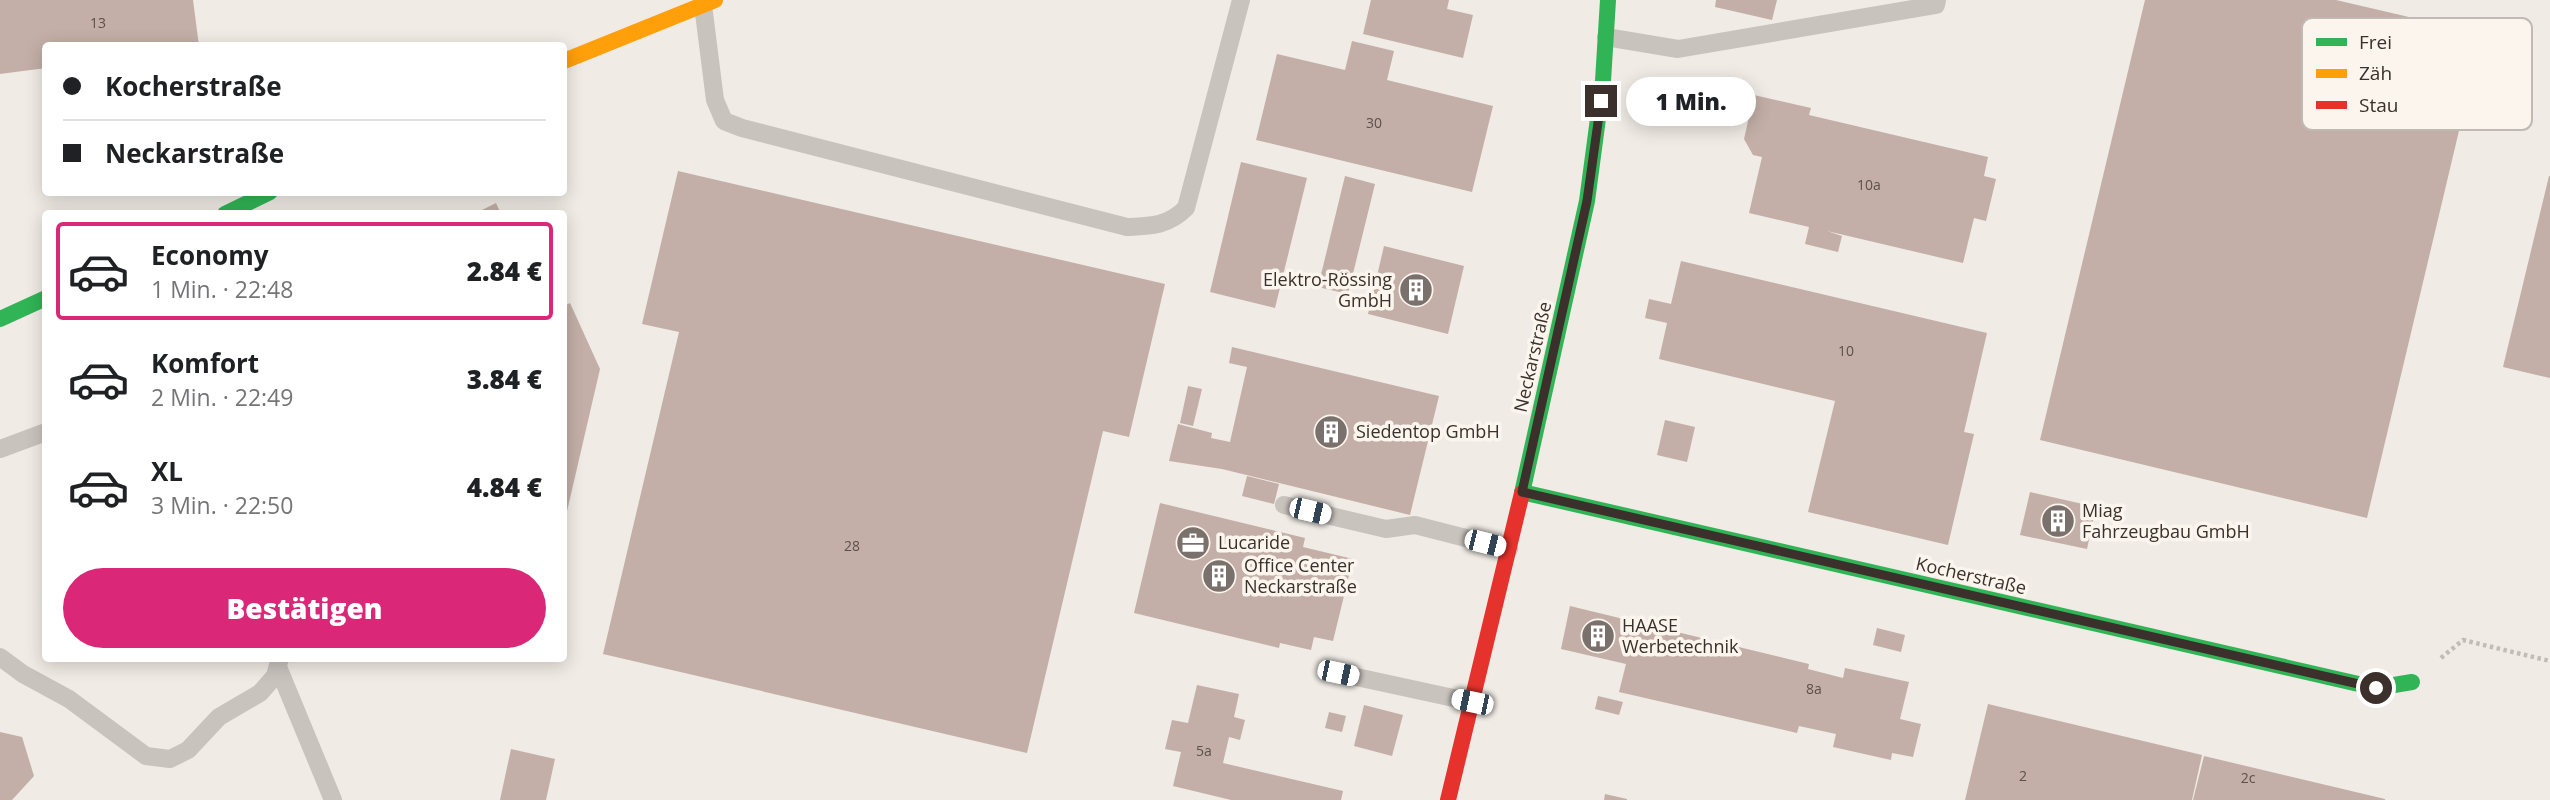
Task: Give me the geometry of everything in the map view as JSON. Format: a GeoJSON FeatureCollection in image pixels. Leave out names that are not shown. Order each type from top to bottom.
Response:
{"type":"FeatureCollection","features":[{"type":"Feature","properties":{"kind":"street","name":"Neckarstraße"},"geometry":{"type":"LineString","coordinates":[[1448,800],[1522,492],[1587,201],[1596,142],[1608,0]]}},
{"type":"Feature","properties":{"kind":"street"},"geometry":{"type":"LineString","coordinates":[[567,60],[709,2]]}},
{"type":"Feature","properties":{"kind":"street"},"geometry":{"type":"LineString","coordinates":[[233,210],[262,196]]}},
{"type":"Feature","properties":{"kind":"street"},"geometry":{"type":"LineString","coordinates":[[0,319],[42,300]]}},
{"type":"Feature","properties":{"kind":"street","name":"Kocherstraße"},"geometry":{"type":"LineString","coordinates":[[1522,492],[2376,688],[2412,682]]}},
{"type":"Feature","properties":{"kind":"lane"},"geometry":{"type":"LineString","coordinates":[[709,2],[715,100],[724,121],[1127,227],[1156,226],[1176,218],[1186,208],[1241,0]]}},
{"type":"Feature","properties":{"kind":"lane"},"geometry":{"type":"LineString","coordinates":[[1606,37],[1678,49],[1936,5],[1937,0]]}},
{"type":"Feature","properties":{"kind":"lane"},"geometry":{"type":"LineString","coordinates":[[0,449],[42,433]]}},
{"type":"Feature","properties":{"kind":"lane"},"geometry":{"type":"LineString","coordinates":[[1284,505],[1387,529],[1415,525],[1508,549]]}},
{"type":"Feature","properties":{"kind":"lane"},"geometry":{"type":"LineString","coordinates":[[0,657],[23,674],[69,699],[146,756],[170,759],[188,750],[219,717],[260,692],[275,676],[279,663]]}},
{"type":"Feature","properties":{"kind":"lane"},"geometry":{"type":"LineString","coordinates":[[279,663],[333,800]]}},
{"type":"Feature","properties":{"kind":"lane"},"geometry":{"type":"LineString","coordinates":[[1338,673],[1472,702]]}},
{"type":"Feature","properties":{"kind":"path"},"geometry":{"type":"LineString","coordinates":[[2412,682],[2463,640],[2550,661]]}},
{"type":"Feature","properties":{"kind":"building"},"geometry":{"type":"Polygon","coordinates":[[[0,0],[193,0],[198,42],[42,42],[42,69],[0,74],[0,0]]]}},
{"type":"Feature","properties":{"kind":"building"},"geometry":{"type":"Polygon","coordinates":[[[1371,0],[1449,0],[1447,9],[1473,15],[1463,58],[1363,34],[1371,0]]]}},
{"type":"Feature","properties":{"kind":"building"},"geometry":{"type":"Polygon","coordinates":[[[1716,0],[1777,0],[1772,20],[1715,7],[1716,0]]]}},
{"type":"Feature","properties":{"kind":"building"},"geometry":{"type":"Polygon","coordinates":[[[2145,0],[2336,0],[2413,18],[2302,18],[2302,130],[2459,130],[2367,518],[2040,440],[2145,0]]]}},
{"type":"Feature","properties":{"kind":"building"},"geometry":{"type":"Polygon","coordinates":[[[1352,41],[1394,51],[1387,80],[1493,106],[1472,192],[1256,140],[1277,54],[1345,70],[1352,41]]]}},
{"type":"Feature","properties":{"kind":"building"},"geometry":{"type":"Polygon","coordinates":[[[1754,95],[1811,108],[1809,115],[1988,157],[1984,176],[1996,179],[1986,221],[1974,218],[1963,263],[1827,231],[1842,236],[1838,252],[1805,244],[1809,227],[1749,213],[1762,157],[1753,155],[1744,139],[1754,95]]]}},
{"type":"Feature","properties":{"kind":"building"},"geometry":{"type":"Polygon","coordinates":[[[1241,162],[1307,178],[1275,308],[1210,292],[1241,162]]]}},
{"type":"Feature","properties":{"kind":"building"},"geometry":{"type":"Polygon","coordinates":[[[678,171],[1165,284],[1129,437],[1103,431],[1027,753],[603,654],[679,332],[642,324],[678,171]]]}},
{"type":"Feature","properties":{"kind":"building"},"geometry":{"type":"Polygon","coordinates":[[[1345,176],[1375,184],[1348,294],[1318,287],[1345,176]]]}},
{"type":"Feature","properties":{"kind":"building"},"geometry":{"type":"Polygon","coordinates":[[[2550,176],[2550,378],[2503,367],[2550,176]]]}},
{"type":"Feature","properties":{"kind":"building"},"geometry":{"type":"Polygon","coordinates":[[[496,203],[499,210],[482,210],[496,203]]]}},
{"type":"Feature","properties":{"kind":"building","name":"Elektro-Rössing GmbH"},"geometry":{"type":"Polygon","coordinates":[[[1384,246],[1464,266],[1448,334],[1368,314],[1384,246]]]}},
{"type":"Feature","properties":{"kind":"building"},"geometry":{"type":"Polygon","coordinates":[[[1681,261],[1987,333],[1964,432],[1974,434],[1948,545],[1808,512],[1835,401],[1659,359],[1667,323],[1645,318],[1649,299],[1671,304],[1681,261]]]}},
{"type":"Feature","properties":{"kind":"building"},"geometry":{"type":"Polygon","coordinates":[[[570,303],[600,369],[567,511],[567,304],[570,303]]]}},
{"type":"Feature","properties":{"kind":"building","name":"Siedentop GmbH"},"geometry":{"type":"Polygon","coordinates":[[[1232,347],[1439,396],[1410,515],[1222,469],[1169,461],[1178,424],[1212,433],[1211,438],[1230,442],[1247,367],[1229,363],[1232,347]]]}},
{"type":"Feature","properties":{"kind":"building"},"geometry":{"type":"Polygon","coordinates":[[[1188,386],[1202,389],[1193,426],[1180,423],[1188,386]]]}},
{"type":"Feature","properties":{"kind":"building"},"geometry":{"type":"Polygon","coordinates":[[[1665,420],[1695,427],[1687,462],[1657,455],[1665,420]]]}},
{"type":"Feature","properties":{"kind":"building"},"geometry":{"type":"Polygon","coordinates":[[[1247,476],[1279,484],[1274,504],[1242,496],[1247,476]]]}},
{"type":"Feature","properties":{"kind":"building","name":"Miag Fahrzeugbau GmbH"},"geometry":{"type":"Polygon","coordinates":[[[2030,492],[2096,507],[2087,549],[2020,535],[2030,492]]]}},
{"type":"Feature","properties":{"kind":"building","name":"Office Center Neckarstraße"},"geometry":{"type":"Polygon","coordinates":[[[1160,503],[1305,538],[1303,547],[1353,559],[1333,641],[1314,637],[1311,650],[1280,643],[1279,648],[1134,613],[1160,503]]]}},
{"type":"Feature","properties":{"kind":"building"},"geometry":{"type":"Polygon","coordinates":[[[1570,606],[1809,664],[1808,669],[1843,678],[1845,668],[1909,682],[1900,719],[1921,724],[1913,757],[1892,753],[1891,760],[1833,747],[1836,734],[1799,726],[1797,733],[1619,692],[1626,664],[1561,649],[1570,606]]]}},
{"type":"Feature","properties":{"kind":"building"},"geometry":{"type":"Polygon","coordinates":[[[1877,628],[1905,635],[1901,652],[1873,645],[1877,628]]]}},
{"type":"Feature","properties":{"kind":"building"},"geometry":{"type":"Polygon","coordinates":[[[1197,685],[1239,694],[1234,717],[1245,720],[1240,740],[1229,737],[1223,763],[1343,791],[1341,800],[1231,800],[1173,786],[1181,752],[1165,749],[1172,720],[1188,723],[1197,685]]]}},
{"type":"Feature","properties":{"kind":"building"},"geometry":{"type":"Polygon","coordinates":[[[1598,696],[1623,702],[1619,715],[1595,709],[1598,696]]]}},
{"type":"Feature","properties":{"kind":"building"},"geometry":{"type":"Polygon","coordinates":[[[1988,704],[2202,755],[2192,800],[1965,800],[1988,704]]]}},
{"type":"Feature","properties":{"kind":"building"},"geometry":{"type":"Polygon","coordinates":[[[1364,705],[1403,715],[1392,756],[1354,746],[1364,705]]]}},
{"type":"Feature","properties":{"kind":"building"},"geometry":{"type":"Polygon","coordinates":[[[1329,712],[1346,716],[1342,732],[1325,728],[1329,712]]]}},
{"type":"Feature","properties":{"kind":"building"},"geometry":{"type":"Polygon","coordinates":[[[0,732],[22,737],[34,776],[12,800],[0,800],[0,732]]]}},
{"type":"Feature","properties":{"kind":"building"},"geometry":{"type":"Polygon","coordinates":[[[511,749],[555,759],[546,800],[500,800],[511,749]]]}},
{"type":"Feature","properties":{"kind":"building"},"geometry":{"type":"Polygon","coordinates":[[[2204,756],[2385,799],[2385,800],[2193,800],[2204,756]]]}},
{"type":"Feature","properties":{"kind":"building"},"geometry":{"type":"Polygon","coordinates":[[[1605,794],[1627,799],[1627,800],[1604,800],[1605,794]]]}},
{"type":"Feature","properties":{"kind":"traffic: fast"},"geometry":{"type":"LineString","coordinates":[[1522,493],[1587,201],[1603,81],[1608,0]]}},
{"type":"Feature","properties":{"kind":"traffic: fast"},"geometry":{"type":"LineString","coordinates":[[233,210],[262,196]]}},
{"type":"Feature","properties":{"kind":"traffic: fast"},"geometry":{"type":"LineString","coordinates":[[0,319],[42,300]]}},
{"type":"Feature","properties":{"kind":"traffic: fast"},"geometry":{"type":"LineString","coordinates":[[1522,492],[2376,688],[2412,682]]}},
{"type":"Feature","properties":{"kind":"traffic: slow"},"geometry":{"type":"LineString","coordinates":[[567,60],[715,0]]}},
{"type":"Feature","properties":{"kind":"traffic: jam"},"geometry":{"type":"LineString","coordinates":[[1448,800],[1522,493]]}},
{"type":"Feature","properties":{"kind":"place","name":"Elektro-Rössing GmbH"},"geometry":{"type":"Point","coordinates":[1416,290]}},
{"type":"Feature","properties":{"kind":"place","name":"Siedentop GmbH"},"geometry":{"type":"Point","coordinates":[1331,432]}},
{"type":"Feature","properties":{"kind":"place","name":"Miag Fahrzeugbau GmbH"},"geometry":{"type":"Point","coordinates":[2058,521]}},
{"type":"Feature","properties":{"kind":"place","name":"Lucaride"},"geometry":{"type":"Point","coordinates":[1193,543]}},
{"type":"Feature","properties":{"kind":"place","name":"Office Center Neckarstraße"},"geometry":{"type":"Point","coordinates":[1219,576]}},
{"type":"Feature","properties":{"kind":"place","name":"HAASE Werbetechnik"},"geometry":{"type":"Point","coordinates":[1598,636]}},
{"type":"Feature","properties":{"kind":"route"},"geometry":{"type":"LineString","coordinates":[[1601,101],[1587,201],[1522,492],[2376,688]]}}]}
